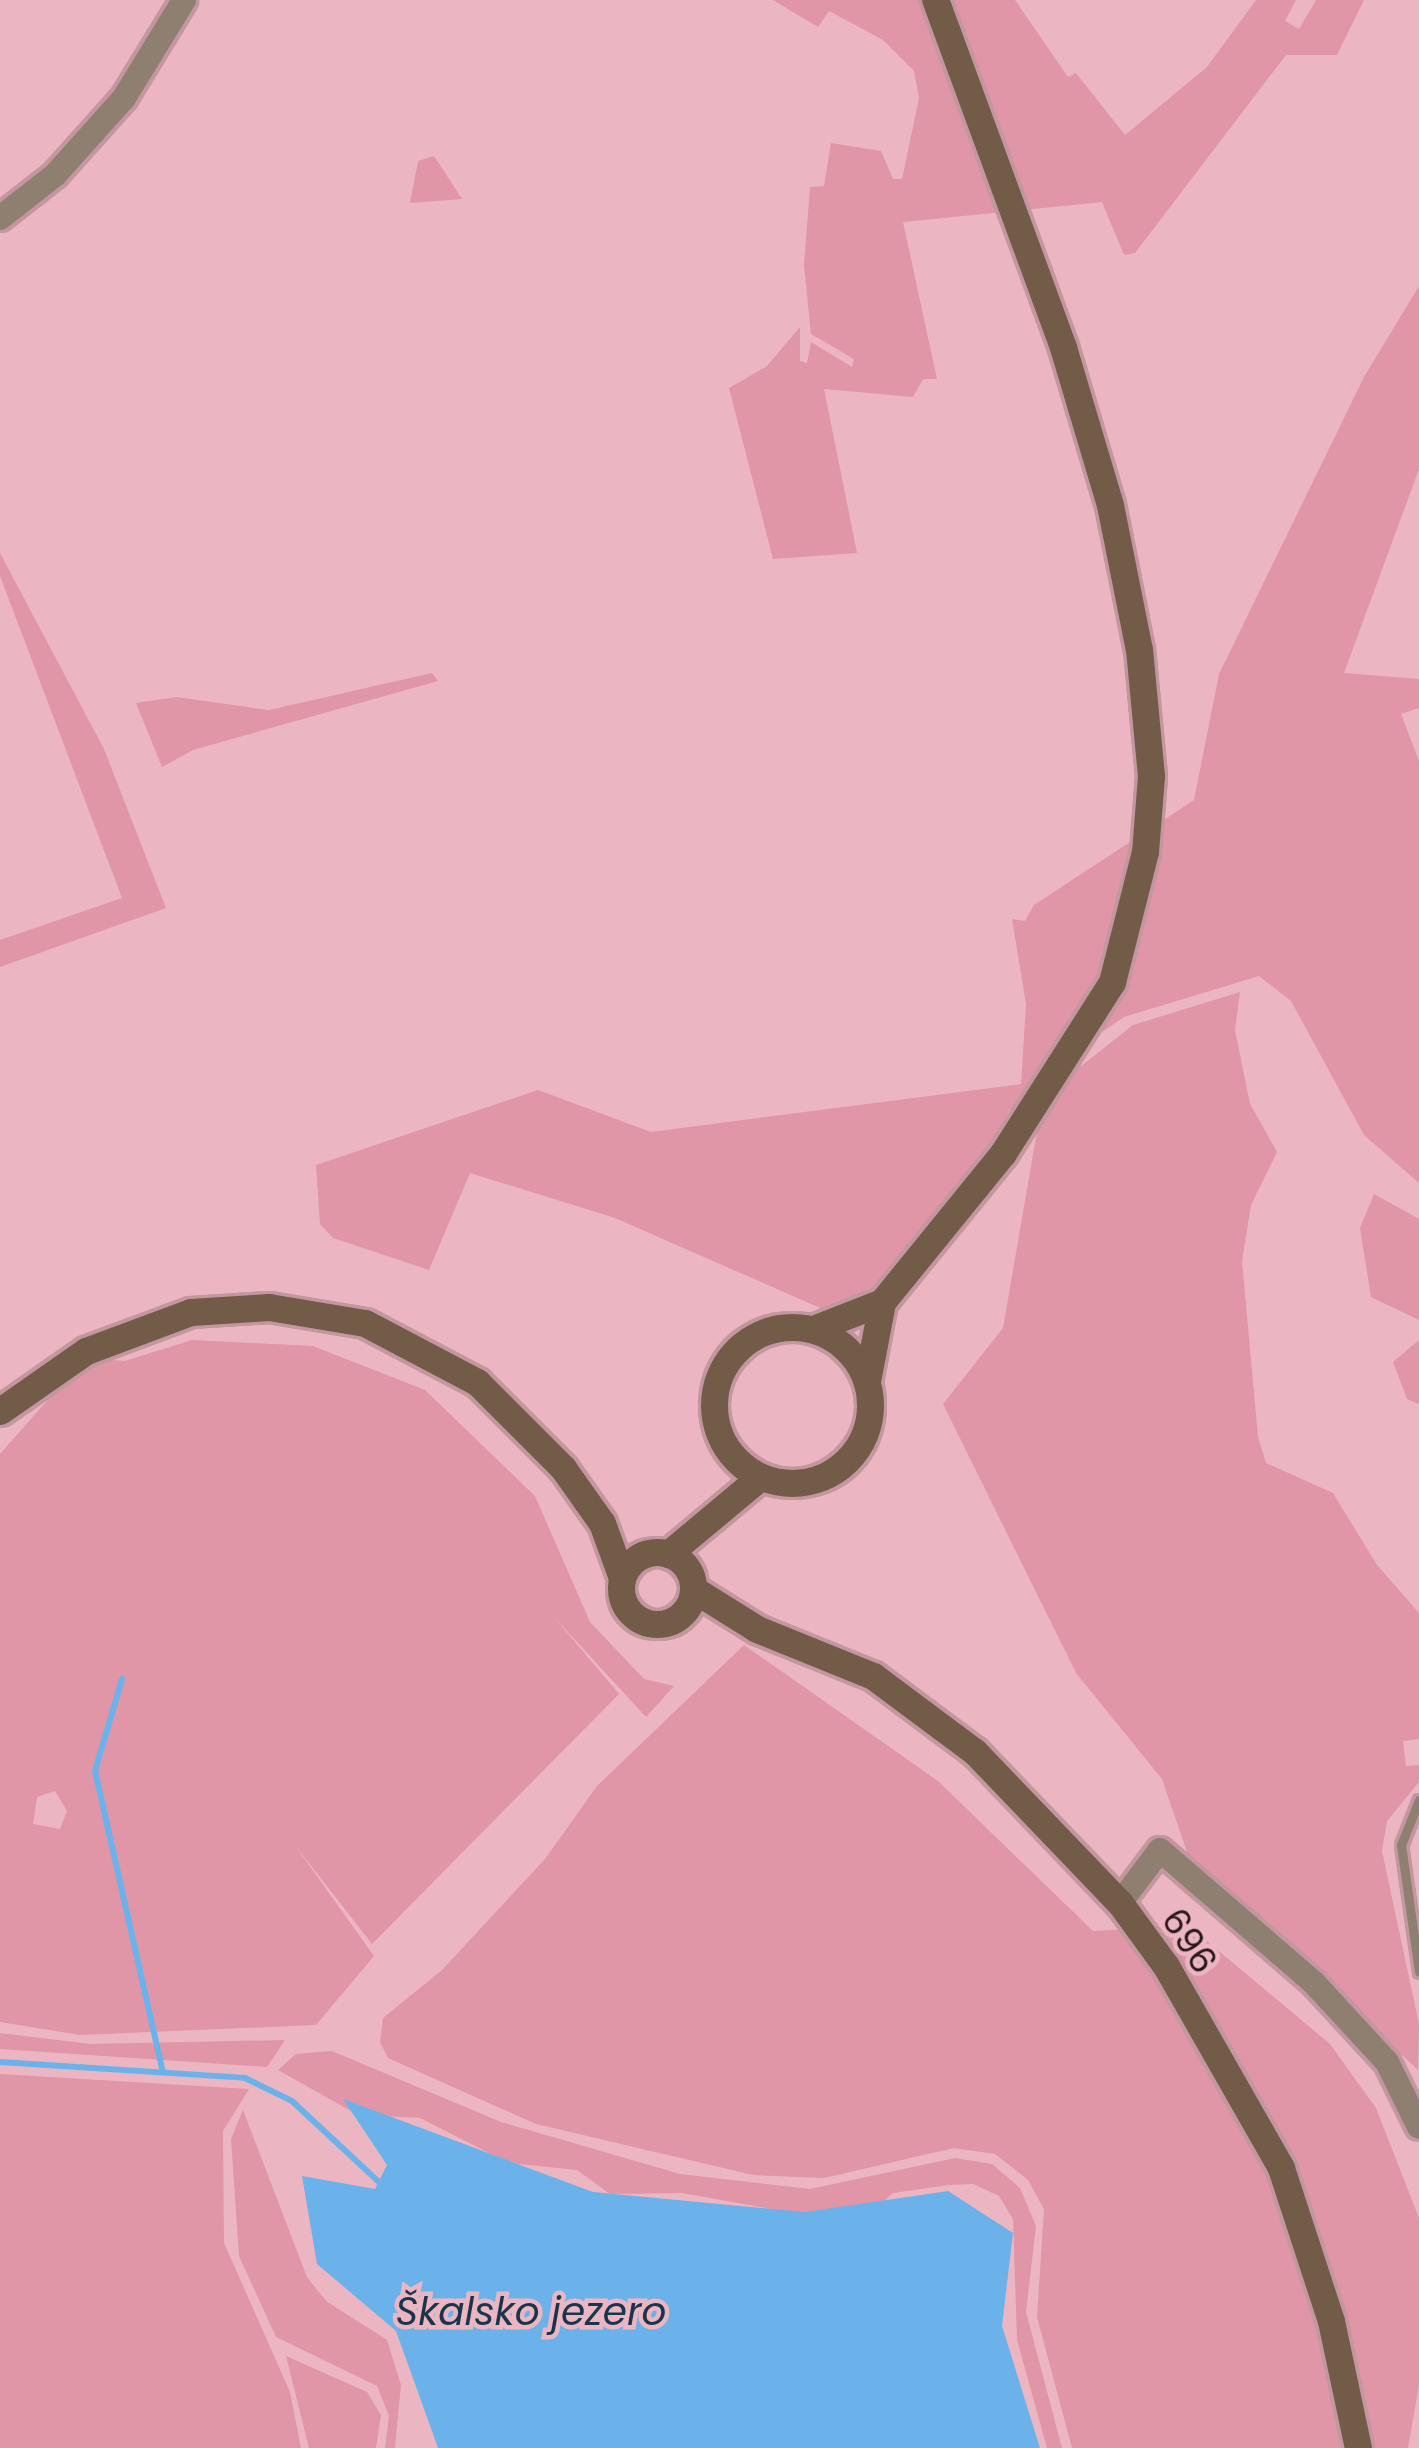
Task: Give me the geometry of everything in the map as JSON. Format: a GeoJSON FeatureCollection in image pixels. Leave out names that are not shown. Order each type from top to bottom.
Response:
{"type":"FeatureCollection","features":[{"type":"Feature","properties":{"kind":"main road"},"geometry":{"type":"LineString","coordinates":[[813,1329],[881,1302],[1003,1153],[1088,1030],[1130,929],[1151,776],[1139,650],[1110,505],[1063,347],[934,0]]}},
{"type":"Feature","properties":{"kind":"main road"},"geometry":{"type":"LineString","coordinates":[[722,1442],[760,1477],[785,1484],[834,1472],[866,1432],[867,1381],[881,1302]]}},
{"type":"Feature","properties":{"kind":"main road","name":"696"},"geometry":{"type":"LineString","coordinates":[[0,1411],[86,1351],[191,1312],[269,1307],[365,1323],[477,1382],[563,1468],[602,1522],[622,1578],[622,1602],[638,1620],[757,1629],[873,1676],[958,1739],[1120,1903],[1166,1966],[1281,2168],[1331,2321],[1358,2448]]}},
{"type":"Feature","properties":{"kind":"main road"},"geometry":{"type":"LineString","coordinates":[[730,1498],[715,1392],[739,1346],[787,1326],[813,1329],[837,1340],[867,1381]]}},
{"type":"Feature","properties":{"kind":"main road"},"geometry":{"type":"LineString","coordinates":[[675,1620],[676,1565],[730,1498],[760,1477]]}},
{"type":"Feature","properties":{"kind":"main road","name":"696"},"geometry":{"type":"LineString","coordinates":[[602,1522],[676,1565],[757,1629]]}},
{"type":"Feature","properties":{"kind":"main road"},"geometry":{"type":"LineString","coordinates":[[622,1578],[635,1559],[676,1565]]}},
{"type":"Feature","properties":{"kind":"street"},"geometry":{"type":"LineString","coordinates":[[0,218],[55,175],[124,98],[172,30],[184,0]]}},
{"type":"Feature","properties":{"kind":"street"},"geometry":{"type":"LineString","coordinates":[[1120,1903],[1160,1850],[1314,1983],[1387,2062],[1419,2127]]}},
{"type":"Feature","properties":{"kind":"lane"},"geometry":{"type":"LineString","coordinates":[[1419,1800],[1401,1845],[1419,1972]]}},
{"type":"Feature","properties":{"kind":"shaded area"},"geometry":{"type":"Polygon","coordinates":[[[773,0],[1015,0],[1068,77],[1076,73],[1125,135],[1207,67],[1256,0],[1296,0],[1285,21],[1299,29],[1316,0],[1364,0],[1337,55],[1286,55],[1135,253],[1124,255],[1102,202],[903,222],[937,379],[923,379],[913,397],[824,389],[857,553],[773,559],[729,388],[767,366],[800,327],[800,361],[807,363],[811,342],[852,367],[854,359],[811,334],[804,265],[810,187],[824,186],[831,143],[881,151],[893,179],[902,179],[919,98],[914,71],[883,40],[829,11],[818,27],[773,0]]]}},
{"type":"Feature","properties":{"kind":"shaded area"},"geometry":{"type":"Polygon","coordinates":[[[434,156],[462,199],[410,203],[418,161],[434,156]]]}},
{"type":"Feature","properties":{"kind":"shaded area"},"geometry":{"type":"Polygon","coordinates":[[[1419,286],[1419,469],[1344,673],[1419,679],[1419,708],[1401,714],[1419,761],[1419,1183],[1364,1135],[1291,1001],[1259,976],[1124,1017],[1082,1046],[1031,1124],[1010,1109],[940,1246],[875,1332],[615,1218],[470,1173],[429,1270],[333,1238],[320,1224],[316,1165],[538,1090],[651,1132],[1021,1084],[1026,1004],[1012,919],[1025,921],[1034,905],[1194,800],[1219,674],[1364,377],[1419,286]]]}},
{"type":"Feature","properties":{"kind":"shaded area"},"geometry":{"type":"Polygon","coordinates":[[[0,553],[104,749],[166,908],[0,967],[0,940],[122,898],[0,576],[0,553]]]}},
{"type":"Feature","properties":{"kind":"shaded area"},"geometry":{"type":"Polygon","coordinates":[[[432,673],[438,681],[193,750],[162,767],[136,703],[177,697],[269,710],[432,673]]]}},
{"type":"Feature","properties":{"kind":"shaded area"},"geometry":{"type":"Polygon","coordinates":[[[1240,992],[1235,1030],[1250,1104],[1277,1152],[1251,1205],[1242,1261],[1258,1437],[1266,1463],[1333,1493],[1377,1565],[1419,1613],[1419,1739],[1403,1741],[1406,1766],[1419,1765],[1419,1782],[1387,1821],[1382,1851],[1419,2024],[1418,2070],[1188,1855],[1162,1779],[1076,1673],[943,1404],[1003,1328],[1036,1137],[1057,1085],[1133,1025],[1240,992]]]}},
{"type":"Feature","properties":{"kind":"shaded area"},"geometry":{"type":"Polygon","coordinates":[[[1374,1194],[1419,1219],[1419,1320],[1371,1297],[1360,1228],[1374,1194]]]}},
{"type":"Feature","properties":{"kind":"shaded area"},"geometry":{"type":"Polygon","coordinates":[[[192,1340],[313,1346],[425,1390],[535,1496],[590,1622],[644,1679],[674,1686],[646,1717],[554,1617],[619,1694],[372,1944],[294,1844],[374,1956],[316,2025],[80,2035],[0,2022],[0,1454],[61,1385],[98,1359],[125,1361],[192,1340]],[[55,1791],[37,1797],[33,1824],[60,1829],[67,1811],[55,1791]]]}},
{"type":"Feature","properties":{"kind":"shaded area"},"geometry":{"type":"Polygon","coordinates":[[[1419,1340],[1419,1404],[1407,1399],[1393,1362],[1419,1340]]]}},
{"type":"Feature","properties":{"kind":"shaded area"},"geometry":{"type":"Polygon","coordinates":[[[744,1645],[938,1781],[1093,1931],[1189,1926],[1330,2044],[1376,2108],[1419,2218],[1419,2385],[1408,2448],[1072,2448],[1037,2317],[1044,2209],[1028,2180],[995,2154],[954,2148],[824,2178],[753,2175],[536,2124],[388,2058],[380,2042],[383,2018],[442,1970],[545,1859],[597,1786],[744,1645]]]}},
{"type":"Feature","properties":{"kind":"shaded area"},"geometry":{"type":"Polygon","coordinates":[[[0,2033],[91,2044],[285,2040],[267,2067],[0,2049],[0,2033]]]}},
{"type":"Feature","properties":{"kind":"shaded area"},"geometry":{"type":"Polygon","coordinates":[[[332,2051],[501,2122],[680,2174],[810,2189],[955,2158],[992,2164],[1020,2188],[1036,2226],[1026,2312],[1062,2448],[1047,2448],[1017,2340],[1013,2219],[999,2196],[973,2184],[949,2185],[893,2193],[870,2214],[827,2219],[682,2193],[610,2194],[577,2170],[509,2163],[420,2118],[358,2115],[278,2070],[296,2054],[332,2051]]]}},
{"type":"Feature","properties":{"kind":"shaded area"},"geometry":{"type":"Polygon","coordinates":[[[0,2074],[249,2089],[223,2131],[224,2243],[290,2392],[301,2448],[0,2448],[0,2074]]]}},
{"type":"Feature","properties":{"kind":"shaded area"},"geometry":{"type":"Polygon","coordinates":[[[243,2110],[307,2277],[326,2301],[387,2340],[401,2385],[395,2448],[385,2448],[389,2416],[377,2386],[276,2337],[239,2256],[231,2139],[243,2110]]]}},
{"type":"Feature","properties":{"kind":"shaded area"},"geometry":{"type":"Polygon","coordinates":[[[286,2356],[367,2392],[381,2415],[376,2448],[309,2448],[286,2356]]]}},
{"type":"Feature","properties":{"kind":"water","name":"Škalsko jezero"},"geometry":{"type":"Polygon","coordinates":[[[343,2099],[593,2192],[805,2212],[948,2191],[1013,2233],[1002,2326],[1040,2448],[438,2448],[396,2331],[317,2264],[302,2176],[375,2189],[387,2165],[343,2099]]]}},
{"type":"Feature","properties":{"kind":"waterway"},"geometry":{"type":"LineString","coordinates":[[122,1679],[95,1771],[163,2072]]}},
{"type":"Feature","properties":{"kind":"waterway"},"geometry":{"type":"LineString","coordinates":[[0,2062],[245,2078],[292,2101],[379,2182]]}}]}
